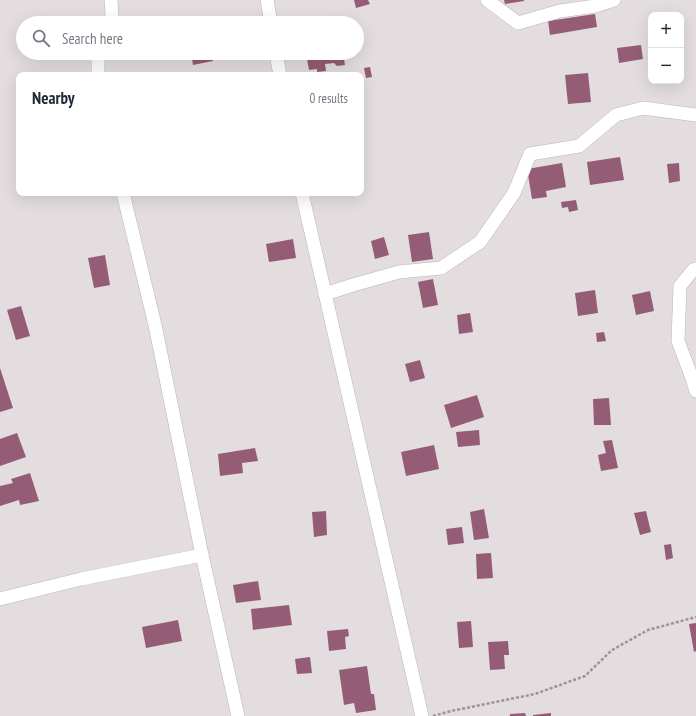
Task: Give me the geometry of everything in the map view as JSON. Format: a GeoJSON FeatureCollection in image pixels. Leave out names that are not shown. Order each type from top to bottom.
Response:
{"type":"FeatureCollection","features":[{"type":"Feature","properties":{"kind":"street"},"geometry":{"type":"LineString","coordinates":[[111,0],[112,16]]}},
{"type":"Feature","properties":{"kind":"street"},"geometry":{"type":"LineString","coordinates":[[267,0],[270,16]]}},
{"type":"Feature","properties":{"kind":"street"},"geometry":{"type":"LineString","coordinates":[[487,0],[518,24],[560,11],[595,6],[614,0]]}},
{"type":"Feature","properties":{"kind":"street"},"geometry":{"type":"LineString","coordinates":[[98,60],[98,72]]}},
{"type":"Feature","properties":{"kind":"street"},"geometry":{"type":"LineString","coordinates":[[277,60],[279,72]]}},
{"type":"Feature","properties":{"kind":"street"},"geometry":{"type":"LineString","coordinates":[[325,294],[353,284],[399,272],[441,268],[480,242],[514,193],[530,154],[579,146],[616,115],[643,108],[696,115]]}},
{"type":"Feature","properties":{"kind":"street"},"geometry":{"type":"LineString","coordinates":[[124,196],[155,325],[202,555],[238,716]]}},
{"type":"Feature","properties":{"kind":"street"},"geometry":{"type":"LineString","coordinates":[[303,196],[422,716]]}},
{"type":"Feature","properties":{"kind":"street"},"geometry":{"type":"LineString","coordinates":[[696,269],[693,270],[680,286],[678,341],[696,391]]}},
{"type":"Feature","properties":{"kind":"street"},"geometry":{"type":"LineString","coordinates":[[0,599],[81,579],[202,555]]}},
{"type":"Feature","properties":{"kind":"path"},"geometry":{"type":"LineString","coordinates":[[433,716],[534,694],[585,676],[612,650],[648,630],[696,617]]}},
{"type":"Feature","properties":{"kind":"building"},"geometry":{"type":"Polygon","coordinates":[[[354,0],[368,0],[370,4],[356,8],[354,0]]]}},
{"type":"Feature","properties":{"kind":"building"},"geometry":{"type":"Polygon","coordinates":[[[504,0],[524,0],[524,1],[505,4],[504,0]]]}},
{"type":"Feature","properties":{"kind":"building"},"geometry":{"type":"Polygon","coordinates":[[[595,14],[597,27],[550,35],[548,21],[595,14]]]}},
{"type":"Feature","properties":{"kind":"building"},"geometry":{"type":"Polygon","coordinates":[[[641,45],[643,59],[619,63],[617,48],[641,45]]]}},
{"type":"Feature","properties":{"kind":"building"},"geometry":{"type":"Polygon","coordinates":[[[192,60],[213,61],[193,65],[192,60]]]}},
{"type":"Feature","properties":{"kind":"building"},"geometry":{"type":"Polygon","coordinates":[[[307,60],[344,60],[345,65],[337,66],[334,63],[325,64],[326,71],[317,72],[317,69],[309,70],[307,60]]]}},
{"type":"Feature","properties":{"kind":"building"},"geometry":{"type":"Polygon","coordinates":[[[370,67],[372,77],[366,78],[364,68],[370,67]]]}},
{"type":"Feature","properties":{"kind":"building"},"geometry":{"type":"Polygon","coordinates":[[[588,73],[591,102],[568,104],[565,75],[588,73]]]}},
{"type":"Feature","properties":{"kind":"building"},"geometry":{"type":"Polygon","coordinates":[[[620,157],[624,180],[590,185],[587,162],[620,157]]]}},
{"type":"Feature","properties":{"kind":"building"},"geometry":{"type":"Polygon","coordinates":[[[562,163],[566,187],[546,191],[547,197],[532,199],[527,169],[562,163]]]}},
{"type":"Feature","properties":{"kind":"building"},"geometry":{"type":"Polygon","coordinates":[[[679,163],[680,181],[669,183],[667,164],[679,163]]]}},
{"type":"Feature","properties":{"kind":"building"},"geometry":{"type":"Polygon","coordinates":[[[576,200],[578,210],[569,212],[568,207],[562,208],[561,202],[576,200]]]}},
{"type":"Feature","properties":{"kind":"building"},"geometry":{"type":"Polygon","coordinates":[[[429,232],[433,259],[412,262],[408,235],[429,232]]]}},
{"type":"Feature","properties":{"kind":"building"},"geometry":{"type":"Polygon","coordinates":[[[384,237],[389,255],[375,259],[371,241],[384,237]]]}},
{"type":"Feature","properties":{"kind":"building"},"geometry":{"type":"Polygon","coordinates":[[[293,239],[296,258],[269,262],[266,244],[293,239]]]}},
{"type":"Feature","properties":{"kind":"building"},"geometry":{"type":"Polygon","coordinates":[[[105,255],[110,285],[94,288],[88,258],[105,255]]]}},
{"type":"Feature","properties":{"kind":"building"},"geometry":{"type":"Polygon","coordinates":[[[433,279],[438,305],[423,308],[418,282],[433,279]]]}},
{"type":"Feature","properties":{"kind":"building"},"geometry":{"type":"Polygon","coordinates":[[[595,290],[598,313],[578,316],[575,293],[595,290]]]}},
{"type":"Feature","properties":{"kind":"building"},"geometry":{"type":"Polygon","coordinates":[[[650,291],[654,311],[636,315],[632,295],[650,291]]]}},
{"type":"Feature","properties":{"kind":"building"},"geometry":{"type":"Polygon","coordinates":[[[21,306],[30,336],[16,340],[7,310],[21,306]]]}},
{"type":"Feature","properties":{"kind":"building"},"geometry":{"type":"Polygon","coordinates":[[[470,313],[473,332],[459,334],[457,315],[470,313]]]}},
{"type":"Feature","properties":{"kind":"building"},"geometry":{"type":"Polygon","coordinates":[[[604,332],[606,341],[597,342],[596,333],[604,332]]]}},
{"type":"Feature","properties":{"kind":"building"},"geometry":{"type":"Polygon","coordinates":[[[420,360],[425,378],[410,382],[405,364],[420,360]]]}},
{"type":"Feature","properties":{"kind":"building"},"geometry":{"type":"Polygon","coordinates":[[[0,368],[13,408],[0,412],[0,368]]]}},
{"type":"Feature","properties":{"kind":"building"},"geometry":{"type":"Polygon","coordinates":[[[477,395],[484,417],[451,428],[444,405],[477,395]]]}},
{"type":"Feature","properties":{"kind":"building"},"geometry":{"type":"Polygon","coordinates":[[[609,398],[611,425],[594,425],[593,399],[609,398]]]}},
{"type":"Feature","properties":{"kind":"building"},"geometry":{"type":"Polygon","coordinates":[[[479,430],[480,445],[458,447],[456,432],[479,430]]]}},
{"type":"Feature","properties":{"kind":"building"},"geometry":{"type":"Polygon","coordinates":[[[17,433],[26,457],[0,466],[0,439],[17,433]]]}},
{"type":"Feature","properties":{"kind":"building"},"geometry":{"type":"Polygon","coordinates":[[[612,440],[618,468],[601,471],[598,455],[606,453],[603,441],[612,440]]]}},
{"type":"Feature","properties":{"kind":"building"},"geometry":{"type":"Polygon","coordinates":[[[434,445],[439,469],[406,476],[401,452],[434,445]]]}},
{"type":"Feature","properties":{"kind":"building"},"geometry":{"type":"Polygon","coordinates":[[[255,448],[258,461],[242,463],[243,473],[220,476],[218,454],[255,448]]]}},
{"type":"Feature","properties":{"kind":"building"},"geometry":{"type":"Polygon","coordinates":[[[30,473],[39,501],[20,505],[19,500],[0,506],[0,486],[13,483],[11,479],[30,473]]]}},
{"type":"Feature","properties":{"kind":"building"},"geometry":{"type":"Polygon","coordinates":[[[484,509],[489,538],[474,540],[470,512],[484,509]]]}},
{"type":"Feature","properties":{"kind":"building"},"geometry":{"type":"Polygon","coordinates":[[[326,511],[327,535],[314,537],[312,512],[326,511]]]}},
{"type":"Feature","properties":{"kind":"building"},"geometry":{"type":"Polygon","coordinates":[[[646,511],[651,532],[640,535],[634,513],[646,511]]]}},
{"type":"Feature","properties":{"kind":"building"},"geometry":{"type":"Polygon","coordinates":[[[462,527],[464,543],[448,545],[446,529],[462,527]]]}},
{"type":"Feature","properties":{"kind":"building"},"geometry":{"type":"Polygon","coordinates":[[[671,544],[673,558],[666,560],[664,545],[671,544]]]}},
{"type":"Feature","properties":{"kind":"building"},"geometry":{"type":"Polygon","coordinates":[[[491,553],[493,578],[477,579],[476,554],[491,553]]]}},
{"type":"Feature","properties":{"kind":"building"},"geometry":{"type":"Polygon","coordinates":[[[258,581],[261,600],[236,603],[233,585],[258,581]]]}},
{"type":"Feature","properties":{"kind":"building"},"geometry":{"type":"Polygon","coordinates":[[[289,605],[292,625],[253,630],[251,609],[289,605]]]}},
{"type":"Feature","properties":{"kind":"building"},"geometry":{"type":"Polygon","coordinates":[[[178,620],[182,641],[146,648],[142,627],[178,620]]]}},
{"type":"Feature","properties":{"kind":"building"},"geometry":{"type":"Polygon","coordinates":[[[471,621],[473,647],[459,648],[457,622],[471,621]]]}},
{"type":"Feature","properties":{"kind":"building"},"geometry":{"type":"Polygon","coordinates":[[[696,623],[696,651],[694,652],[689,624],[696,623]]]}},
{"type":"Feature","properties":{"kind":"building"},"geometry":{"type":"Polygon","coordinates":[[[348,629],[349,636],[345,637],[346,649],[329,651],[327,631],[348,629]]]}},
{"type":"Feature","properties":{"kind":"building"},"geometry":{"type":"Polygon","coordinates":[[[508,641],[509,655],[504,655],[505,669],[490,670],[488,642],[508,641]]]}},
{"type":"Feature","properties":{"kind":"building"},"geometry":{"type":"Polygon","coordinates":[[[310,657],[312,673],[297,674],[295,659],[310,657]]]}},
{"type":"Feature","properties":{"kind":"building"},"geometry":{"type":"Polygon","coordinates":[[[367,666],[371,694],[374,694],[376,710],[356,713],[354,703],[344,705],[339,670],[367,666]]]}},
{"type":"Feature","properties":{"kind":"building"},"geometry":{"type":"Polygon","coordinates":[[[525,713],[526,716],[510,716],[510,714],[525,713]]]}},
{"type":"Feature","properties":{"kind":"building"},"geometry":{"type":"Polygon","coordinates":[[[551,713],[551,716],[533,716],[533,715],[551,713]]]}}]}
